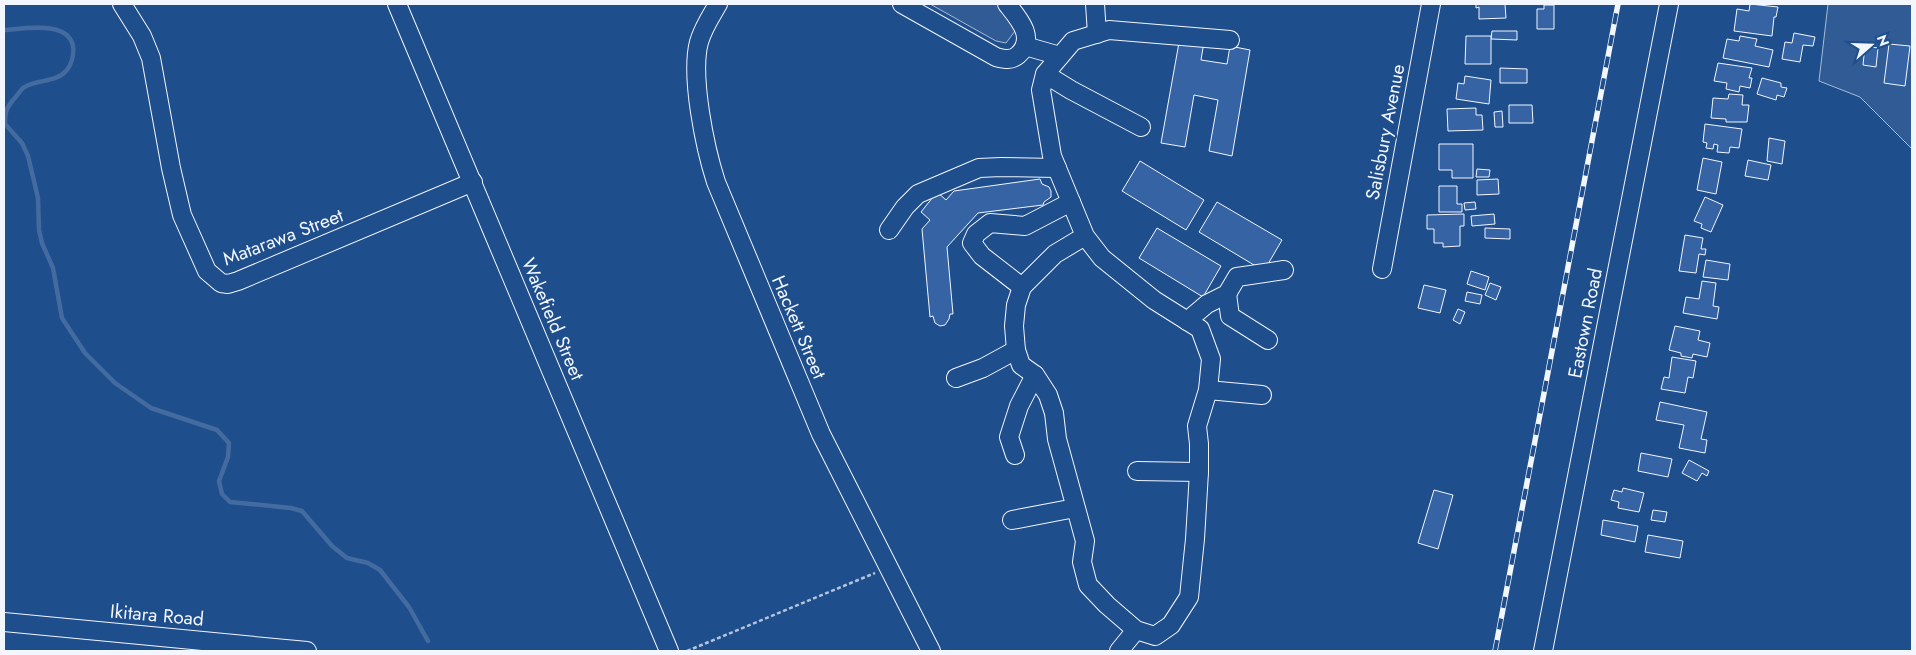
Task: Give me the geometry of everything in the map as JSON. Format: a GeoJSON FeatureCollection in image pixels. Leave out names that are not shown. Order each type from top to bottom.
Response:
{"type":"FeatureCollection","features":[{"type":"Feature","properties":{"kind":"street","name":"Matarawa Street"},"geometry":{"type":"LineString","coordinates":[[122,4],[142,36],[151,58],[170,168],[182,215],[207,271],[221,282],[228,284],[238,281],[472,182]]}},
{"type":"Feature","properties":{"kind":"street","name":"Wakefield Street"},"geometry":{"type":"LineString","coordinates":[[397,4],[669,651]]}},
{"type":"Feature","properties":{"kind":"street","name":"Hackett Street"},"geometry":{"type":"LineString","coordinates":[[718,4],[699,40],[696,66],[701,118],[709,160],[724,202],[821,434],[931,651]]}},
{"type":"Feature","properties":{"kind":"street"},"geometry":{"type":"LineString","coordinates":[[902,4],[996,57],[1006,60],[1015,57],[1025,46],[1026,34],[1022,23],[1007,4]]}},
{"type":"Feature","properties":{"kind":"street"},"geometry":{"type":"LineString","coordinates":[[1095,4],[1097,34]]}},
{"type":"Feature","properties":{"kind":"street","name":"Salisbury Avenue"},"geometry":{"type":"LineString","coordinates":[[1382,269],[1431,4]]}},
{"type":"Feature","properties":{"kind":"street","name":"Eastown Road"},"geometry":{"type":"LineString","coordinates":[[1543,651],[1669,4]]}},
{"type":"Feature","properties":{"kind":"street"},"geometry":{"type":"LineString","coordinates":[[1085,236],[1055,254],[1022,287],[1016,305],[1014,326],[1016,350],[1021,365],[1035,375],[1048,395],[1054,413],[1057,440],[1084,541],[1082,562],[1088,585],[1107,605],[1155,644],[1171,626],[1189,598],[1199,472],[1197,426],[1208,390],[1211,359],[1200,329],[1154,300],[1102,258],[1085,236],[1052,156],[1041,90],[1045,74],[1074,41],[1109,30],[1230,40]]}},
{"type":"Feature","properties":{"kind":"street"},"geometry":{"type":"LineString","coordinates":[[1025,46],[1060,56]]}},
{"type":"Feature","properties":{"kind":"street"},"geometry":{"type":"LineString","coordinates":[[1045,74],[1071,90],[1142,127]]}},
{"type":"Feature","properties":{"kind":"street"},"geometry":{"type":"LineString","coordinates":[[889,230],[905,207],[918,194],[980,168],[1001,166],[1057,168]]}},
{"type":"Feature","properties":{"kind":"street"},"geometry":{"type":"LineString","coordinates":[[1022,287],[982,256],[972,243],[976,234],[990,223],[1025,226],[1071,202]]}},
{"type":"Feature","properties":{"kind":"street"},"geometry":{"type":"LineString","coordinates":[[1187,321],[1207,304],[1227,294],[1237,277],[1284,270]]}},
{"type":"Feature","properties":{"kind":"street"},"geometry":{"type":"LineString","coordinates":[[1227,294],[1230,316],[1268,340]]}},
{"type":"Feature","properties":{"kind":"street"},"geometry":{"type":"LineString","coordinates":[[956,378],[983,368],[1016,350]]}},
{"type":"Feature","properties":{"kind":"street"},"geometry":{"type":"LineString","coordinates":[[1015,455],[1009,437],[1019,406],[1035,375]]}},
{"type":"Feature","properties":{"kind":"street"},"geometry":{"type":"LineString","coordinates":[[1208,390],[1262,395]]}},
{"type":"Feature","properties":{"kind":"street"},"geometry":{"type":"LineString","coordinates":[[1137,471],[1199,472]]}},
{"type":"Feature","properties":{"kind":"street"},"geometry":{"type":"LineString","coordinates":[[1012,520],[1075,508]]}},
{"type":"Feature","properties":{"kind":"street","name":"Ikitara Road"},"geometry":{"type":"LineString","coordinates":[[4,622],[307,651]]}},
{"type":"Feature","properties":{"kind":"street"},"geometry":{"type":"LineString","coordinates":[[1119,651],[1136,630]]}},
{"type":"Feature","properties":{"kind":"path"},"geometry":{"type":"LineString","coordinates":[[687,651],[888,567]]}},
{"type":"Feature","properties":{"kind":"shaded area"},"geometry":{"type":"Polygon","coordinates":[[[930,4],[998,4],[1015,31],[1006,43],[996,41],[930,4]]]}},
{"type":"Feature","properties":{"kind":"shaded area"},"geometry":{"type":"Polygon","coordinates":[[[1828,4],[1912,4],[1912,149],[1860,97],[1819,81],[1828,4]]]}},
{"type":"Feature","properties":{"kind":"building"},"geometry":{"type":"Polygon","coordinates":[[[1476,4],[1505,4],[1506,18],[1479,19],[1479,7],[1476,8],[1476,4]]]}},
{"type":"Feature","properties":{"kind":"building"},"geometry":{"type":"Polygon","coordinates":[[[1750,4],[1778,7],[1776,17],[1774,17],[1772,36],[1734,31],[1737,9],[1749,11],[1750,4]]]}},
{"type":"Feature","properties":{"kind":"building"},"geometry":{"type":"Polygon","coordinates":[[[1544,5],[1554,5],[1554,29],[1537,29],[1537,9],[1544,9],[1544,5]]]}},
{"type":"Feature","properties":{"kind":"building"},"geometry":{"type":"Polygon","coordinates":[[[1492,31],[1517,31],[1517,40],[1491,39],[1492,31]]]}},
{"type":"Feature","properties":{"kind":"building"},"geometry":{"type":"Polygon","coordinates":[[[1794,33],[1815,37],[1813,46],[1803,45],[1800,62],[1782,59],[1785,42],[1792,43],[1794,33]]]}},
{"type":"Feature","properties":{"kind":"building"},"geometry":{"type":"Polygon","coordinates":[[[1466,36],[1491,36],[1491,64],[1465,64],[1466,36]]]}},
{"type":"Feature","properties":{"kind":"building"},"geometry":{"type":"Polygon","coordinates":[[[1740,36],[1757,39],[1755,46],[1773,50],[1769,67],[1723,58],[1727,39],[1739,41],[1740,36]]]}},
{"type":"Feature","properties":{"kind":"building"},"geometry":{"type":"Polygon","coordinates":[[[1180,37],[1204,42],[1201,60],[1227,64],[1230,46],[1250,50],[1232,156],[1209,151],[1218,100],[1194,95],[1185,147],[1161,143],[1180,37]]]}},
{"type":"Feature","properties":{"kind":"building"},"geometry":{"type":"Polygon","coordinates":[[[1889,44],[1910,46],[1905,86],[1884,83],[1889,44]]]}},
{"type":"Feature","properties":{"kind":"building"},"geometry":{"type":"Polygon","coordinates":[[[1865,46],[1878,48],[1876,67],[1863,65],[1865,46]]]}},
{"type":"Feature","properties":{"kind":"building"},"geometry":{"type":"Polygon","coordinates":[[[1718,63],[1752,68],[1749,78],[1752,78],[1750,88],[1740,86],[1739,92],[1726,89],[1727,83],[1714,81],[1718,63]]]}},
{"type":"Feature","properties":{"kind":"building"},"geometry":{"type":"Polygon","coordinates":[[[1500,68],[1527,69],[1527,83],[1500,83],[1500,68]]]}},
{"type":"Feature","properties":{"kind":"building"},"geometry":{"type":"Polygon","coordinates":[[[1465,76],[1491,80],[1489,104],[1456,99],[1458,83],[1464,84],[1465,76]]]}},
{"type":"Feature","properties":{"kind":"building"},"geometry":{"type":"Polygon","coordinates":[[[1762,78],[1781,83],[1781,87],[1787,88],[1784,97],[1777,95],[1776,100],[1757,94],[1762,78]]]}},
{"type":"Feature","properties":{"kind":"building"},"geometry":{"type":"Polygon","coordinates":[[[1729,94],[1743,95],[1742,105],[1749,105],[1747,122],[1726,122],[1726,119],[1711,118],[1713,98],[1728,99],[1729,94]]]}},
{"type":"Feature","properties":{"kind":"building"},"geometry":{"type":"Polygon","coordinates":[[[1509,105],[1532,105],[1533,123],[1509,123],[1509,105]]]}},
{"type":"Feature","properties":{"kind":"building"},"geometry":{"type":"Polygon","coordinates":[[[1476,108],[1476,115],[1482,115],[1483,130],[1448,131],[1447,109],[1476,108]]]}},
{"type":"Feature","properties":{"kind":"building"},"geometry":{"type":"Polygon","coordinates":[[[1502,111],[1503,127],[1495,127],[1494,112],[1502,111]]]}},
{"type":"Feature","properties":{"kind":"building"},"geometry":{"type":"Polygon","coordinates":[[[1705,124],[1742,129],[1739,148],[1730,147],[1729,153],[1717,152],[1718,145],[1714,144],[1713,149],[1706,148],[1707,143],[1703,142],[1705,124]]]}},
{"type":"Feature","properties":{"kind":"building"},"geometry":{"type":"Polygon","coordinates":[[[1769,138],[1785,141],[1782,164],[1767,161],[1769,138]]]}},
{"type":"Feature","properties":{"kind":"building"},"geometry":{"type":"Polygon","coordinates":[[[1439,144],[1473,144],[1473,178],[1452,178],[1452,170],[1439,170],[1439,144]]]}},
{"type":"Feature","properties":{"kind":"building"},"geometry":{"type":"Polygon","coordinates":[[[1703,158],[1722,162],[1716,194],[1697,190],[1703,158]]]}},
{"type":"Feature","properties":{"kind":"building"},"geometry":{"type":"Polygon","coordinates":[[[1748,160],[1771,165],[1768,180],[1745,176],[1748,160]]]}},
{"type":"Feature","properties":{"kind":"building"},"geometry":{"type":"Polygon","coordinates":[[[1140,161],[1204,200],[1186,230],[1122,191],[1140,161]]]}},
{"type":"Feature","properties":{"kind":"building"},"geometry":{"type":"Polygon","coordinates":[[[1477,169],[1490,170],[1489,177],[1476,177],[1477,169]]]}},
{"type":"Feature","properties":{"kind":"building"},"geometry":{"type":"Polygon","coordinates":[[[1040,179],[1042,184],[1049,187],[1051,191],[1051,197],[1043,205],[978,213],[947,247],[953,314],[950,314],[945,325],[940,326],[935,323],[933,316],[930,317],[922,229],[930,220],[921,212],[937,192],[946,200],[954,191],[1040,179]]]}},
{"type":"Feature","properties":{"kind":"building"},"geometry":{"type":"Polygon","coordinates":[[[1498,179],[1499,194],[1477,195],[1477,180],[1498,179]]]}},
{"type":"Feature","properties":{"kind":"building"},"geometry":{"type":"Polygon","coordinates":[[[1439,186],[1457,186],[1457,204],[1462,204],[1462,212],[1439,212],[1439,186]]]}},
{"type":"Feature","properties":{"kind":"building"},"geometry":{"type":"Polygon","coordinates":[[[1705,197],[1723,205],[1711,232],[1701,228],[1702,224],[1694,221],[1705,197]]]}},
{"type":"Feature","properties":{"kind":"building"},"geometry":{"type":"Polygon","coordinates":[[[1217,202],[1282,240],[1264,271],[1199,232],[1217,202]]]}},
{"type":"Feature","properties":{"kind":"building"},"geometry":{"type":"Polygon","coordinates":[[[1475,202],[1476,209],[1465,210],[1464,203],[1475,202]]]}},
{"type":"Feature","properties":{"kind":"building"},"geometry":{"type":"Polygon","coordinates":[[[1464,214],[1464,226],[1460,226],[1460,246],[1443,247],[1443,243],[1434,243],[1434,229],[1427,229],[1427,215],[1464,214]]]}},
{"type":"Feature","properties":{"kind":"building"},"geometry":{"type":"Polygon","coordinates":[[[1494,214],[1495,224],[1472,226],[1471,216],[1494,214]]]}},
{"type":"Feature","properties":{"kind":"building"},"geometry":{"type":"Polygon","coordinates":[[[1157,228],[1221,266],[1203,297],[1139,258],[1157,228]]]}},
{"type":"Feature","properties":{"kind":"building"},"geometry":{"type":"Polygon","coordinates":[[[1485,228],[1510,229],[1510,239],[1485,238],[1485,228]]]}},
{"type":"Feature","properties":{"kind":"building"},"geometry":{"type":"Polygon","coordinates":[[[1685,235],[1703,238],[1701,249],[1706,249],[1705,255],[1699,254],[1696,273],[1679,271],[1685,235]]]}},
{"type":"Feature","properties":{"kind":"building"},"geometry":{"type":"Polygon","coordinates":[[[1706,260],[1730,264],[1728,280],[1703,277],[1706,260]]]}},
{"type":"Feature","properties":{"kind":"building"},"geometry":{"type":"Polygon","coordinates":[[[1471,271],[1489,277],[1485,290],[1467,284],[1471,271]]]}},
{"type":"Feature","properties":{"kind":"building"},"geometry":{"type":"Polygon","coordinates":[[[1702,281],[1716,283],[1713,306],[1719,307],[1717,319],[1683,313],[1686,297],[1699,299],[1702,281]]]}},
{"type":"Feature","properties":{"kind":"building"},"geometry":{"type":"Polygon","coordinates":[[[1490,283],[1501,287],[1496,300],[1485,295],[1490,283]]]}},
{"type":"Feature","properties":{"kind":"building"},"geometry":{"type":"Polygon","coordinates":[[[1424,285],[1446,290],[1440,313],[1418,308],[1424,285]]]}},
{"type":"Feature","properties":{"kind":"building"},"geometry":{"type":"Polygon","coordinates":[[[1467,292],[1482,295],[1480,304],[1465,301],[1467,292]]]}},
{"type":"Feature","properties":{"kind":"building"},"geometry":{"type":"Polygon","coordinates":[[[1458,309],[1465,312],[1460,324],[1453,320],[1458,309]]]}},
{"type":"Feature","properties":{"kind":"building"},"geometry":{"type":"Polygon","coordinates":[[[1675,326],[1700,331],[1698,340],[1710,343],[1707,357],[1693,354],[1692,358],[1681,356],[1681,353],[1669,350],[1675,326]]]}},
{"type":"Feature","properties":{"kind":"building"},"geometry":{"type":"Polygon","coordinates":[[[1672,357],[1696,361],[1693,378],[1688,377],[1685,393],[1661,389],[1664,377],[1669,378],[1672,357]]]}},
{"type":"Feature","properties":{"kind":"building"},"geometry":{"type":"Polygon","coordinates":[[[1660,402],[1707,412],[1701,439],[1707,440],[1705,453],[1679,448],[1684,425],[1656,420],[1660,402]]]}},
{"type":"Feature","properties":{"kind":"building"},"geometry":{"type":"Polygon","coordinates":[[[1641,453],[1672,459],[1668,477],[1638,471],[1641,453]]]}},
{"type":"Feature","properties":{"kind":"building"},"geometry":{"type":"Polygon","coordinates":[[[1689,460],[1709,471],[1707,476],[1702,473],[1697,481],[1682,473],[1689,460]]]}},
{"type":"Feature","properties":{"kind":"building"},"geometry":{"type":"Polygon","coordinates":[[[1623,488],[1644,493],[1639,512],[1618,508],[1619,502],[1611,500],[1614,490],[1622,492],[1623,488]]]}},
{"type":"Feature","properties":{"kind":"building"},"geometry":{"type":"Polygon","coordinates":[[[1434,490],[1453,495],[1438,549],[1418,543],[1434,490]]]}},
{"type":"Feature","properties":{"kind":"building"},"geometry":{"type":"Polygon","coordinates":[[[1653,510],[1667,512],[1665,522],[1651,520],[1653,510]]]}},
{"type":"Feature","properties":{"kind":"building"},"geometry":{"type":"Polygon","coordinates":[[[1603,520],[1638,526],[1635,542],[1601,535],[1603,520]]]}},
{"type":"Feature","properties":{"kind":"building"},"geometry":{"type":"Polygon","coordinates":[[[1648,535],[1683,541],[1680,558],[1645,552],[1648,535]]]}},
{"type":"Feature","properties":{"kind":"waterway"},"geometry":{"type":"LineString","coordinates":[[4,30],[54,29],[63,32],[73,46],[72,59],[66,71],[57,77],[33,83],[23,88],[7,108],[5,124],[22,143],[28,156],[38,198],[39,230],[42,243],[53,268],[62,318],[85,353],[115,383],[151,408],[217,430],[229,443],[228,457],[219,481],[222,494],[230,502],[291,508],[302,511],[332,546],[347,558],[368,563],[380,570],[409,607],[428,641]]}},
{"type":"Feature","properties":{"kind":"railway"},"geometry":{"type":"LineString","coordinates":[[1495,651],[1618,4]]}}]}
